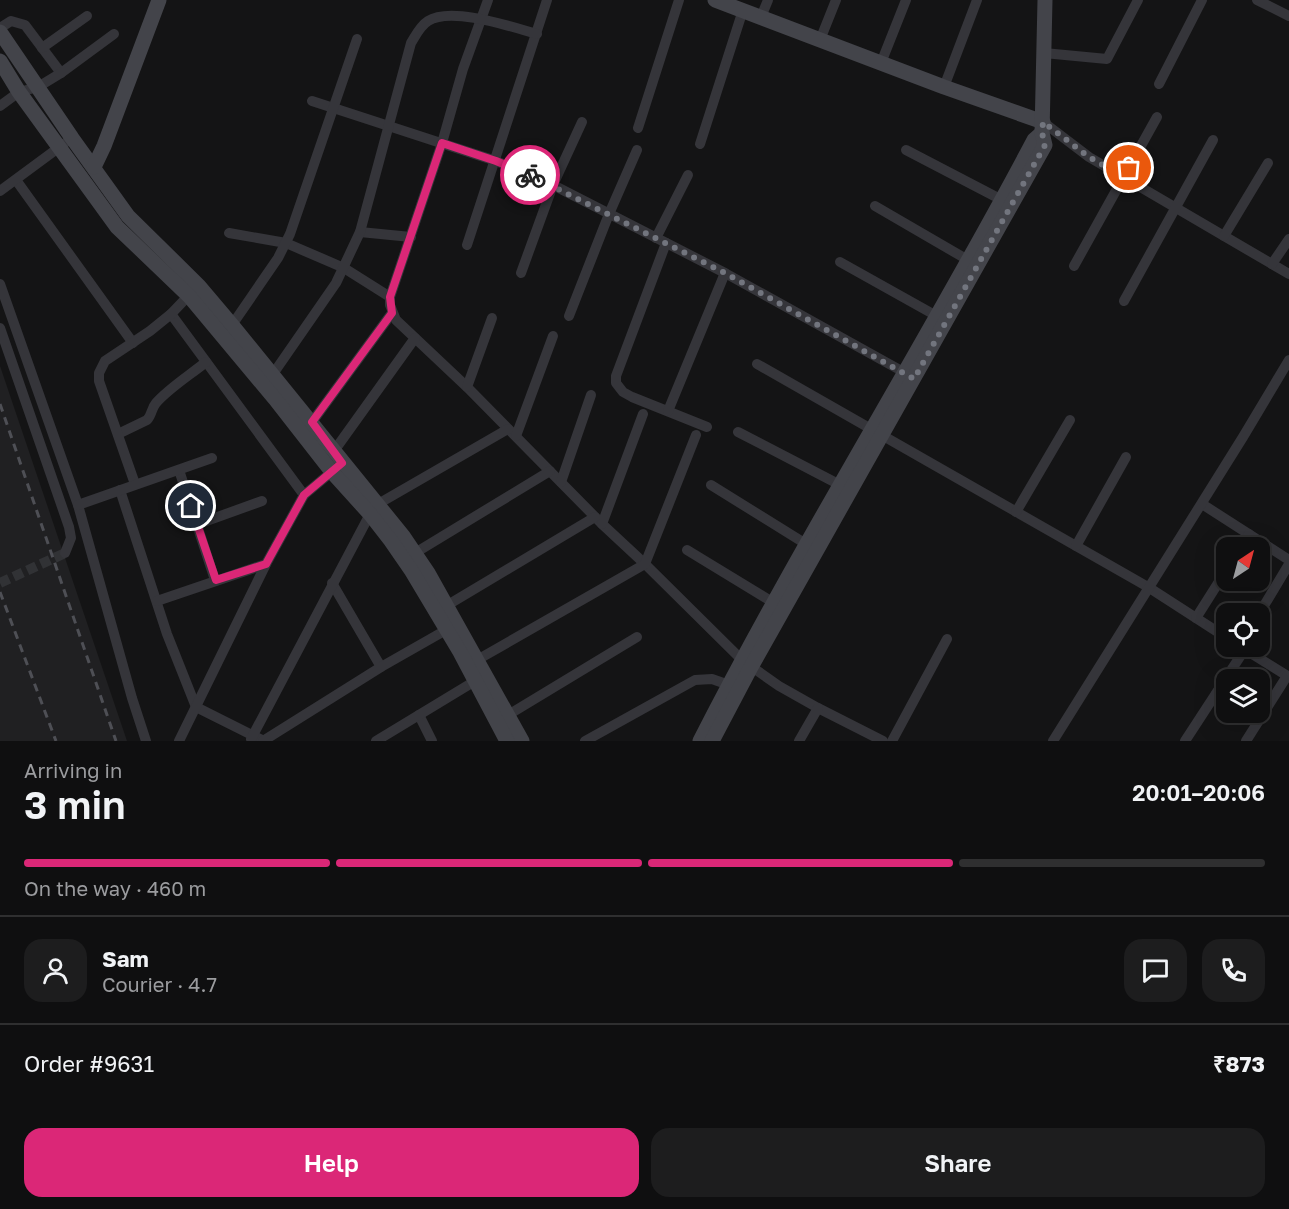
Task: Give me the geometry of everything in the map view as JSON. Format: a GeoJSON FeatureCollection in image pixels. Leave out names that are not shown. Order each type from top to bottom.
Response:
{"type":"FeatureCollection","features":[{"type":"Feature","properties":{"kind":"street"},"geometry":{"type":"LineString","coordinates":[[94,167],[159,0]]}},
{"type":"Feature","properties":{"kind":"street"},"geometry":{"type":"LineString","coordinates":[[488,0],[463,69],[442,143],[390,297],[392,313],[396,320],[467,387],[599,521],[747,664],[818,708],[880,740]]}},
{"type":"Feature","properties":{"kind":"street"},"geometry":{"type":"LineString","coordinates":[[467,245],[547,0]]}},
{"type":"Feature","properties":{"kind":"street"},"geometry":{"type":"LineString","coordinates":[[638,128],[679,0]]}},
{"type":"Feature","properties":{"kind":"street"},"geometry":{"type":"LineString","coordinates":[[715,0],[944,87],[1043,128],[1289,274]]}},
{"type":"Feature","properties":{"kind":"street"},"geometry":{"type":"LineString","coordinates":[[761,17],[768,0]]}},
{"type":"Feature","properties":{"kind":"street"},"geometry":{"type":"LineString","coordinates":[[820,40],[836,0]]}},
{"type":"Feature","properties":{"kind":"street"},"geometry":{"type":"LineString","coordinates":[[882,63],[906,0]]}},
{"type":"Feature","properties":{"kind":"street"},"geometry":{"type":"LineString","coordinates":[[944,87],[977,0]]}},
{"type":"Feature","properties":{"kind":"street"},"geometry":{"type":"LineString","coordinates":[[700,741],[729,685],[747,664],[941,319],[1045,145],[1043,128],[1045,0]]}},
{"type":"Feature","properties":{"kind":"street"},"geometry":{"type":"LineString","coordinates":[[1044,53],[1107,59],[1138,0]]}},
{"type":"Feature","properties":{"kind":"street"},"geometry":{"type":"LineString","coordinates":[[1159,84],[1202,0]]}},
{"type":"Feature","properties":{"kind":"street"},"geometry":{"type":"LineString","coordinates":[[1257,0],[1289,15]]}},
{"type":"Feature","properties":{"kind":"street"},"geometry":{"type":"LineString","coordinates":[[700,144],[743,10]]}},
{"type":"Feature","properties":{"kind":"street"},"geometry":{"type":"LineString","coordinates":[[42,48],[87,16]]}},
{"type":"Feature","properties":{"kind":"street"},"geometry":{"type":"LineString","coordinates":[[273,374],[336,283],[360,232],[411,43],[424,24],[439,16],[481,18],[537,34]]}},
{"type":"Feature","properties":{"kind":"street"},"geometry":{"type":"LineString","coordinates":[[61,73],[25,25],[11,21],[0,30],[72,138],[128,216],[194,291],[275,399],[336,462],[374,509],[415,553],[522,741]]}},
{"type":"Feature","properties":{"kind":"street"},"geometry":{"type":"LineString","coordinates":[[0,106],[18,92],[38,87],[61,73],[114,34]]}},
{"type":"Feature","properties":{"kind":"street"},"geometry":{"type":"LineString","coordinates":[[232,325],[286,243],[357,39]]}},
{"type":"Feature","properties":{"kind":"street"},"geometry":{"type":"LineString","coordinates":[[0,61],[18,92],[117,227],[232,325],[312,422],[336,462]]}},
{"type":"Feature","properties":{"kind":"street"},"geometry":{"type":"LineString","coordinates":[[312,101],[496,161],[553,185],[725,273],[909,375]]}},
{"type":"Feature","properties":{"kind":"street"},"geometry":{"type":"LineString","coordinates":[[1074,266],[1157,117]]}},
{"type":"Feature","properties":{"kind":"street"},"geometry":{"type":"LineString","coordinates":[[521,273],[553,185],[582,122]]}},
{"type":"Feature","properties":{"kind":"street"},"geometry":{"type":"LineString","coordinates":[[941,319],[968,260],[1034,140],[1043,128]]}},
{"type":"Feature","properties":{"kind":"street"},"geometry":{"type":"LineString","coordinates":[[0,191],[72,138]]}},
{"type":"Feature","properties":{"kind":"street"},"geometry":{"type":"LineString","coordinates":[[1124,301],[1213,140]]}},
{"type":"Feature","properties":{"kind":"street"},"geometry":{"type":"LineString","coordinates":[[569,316],[637,150]]}},
{"type":"Feature","properties":{"kind":"street"},"geometry":{"type":"LineString","coordinates":[[906,150],[1002,200]]}},
{"type":"Feature","properties":{"kind":"street"},"geometry":{"type":"LineString","coordinates":[[1224,236],[1268,163]]}},
{"type":"Feature","properties":{"kind":"street"},"geometry":{"type":"LineString","coordinates":[[656,238],[688,175]]}},
{"type":"Feature","properties":{"kind":"street"},"geometry":{"type":"LineString","coordinates":[[16,180],[133,343]]}},
{"type":"Feature","properties":{"kind":"street"},"geometry":{"type":"LineString","coordinates":[[875,206],[968,260]]}},
{"type":"Feature","properties":{"kind":"street"},"geometry":{"type":"LineString","coordinates":[[360,232],[411,237]]}},
{"type":"Feature","properties":{"kind":"street"},"geometry":{"type":"LineString","coordinates":[[229,233],[286,243],[344,268],[390,297]]}},
{"type":"Feature","properties":{"kind":"street"},"geometry":{"type":"LineString","coordinates":[[1272,264],[1289,239]]}},
{"type":"Feature","properties":{"kind":"street"},"geometry":{"type":"LineString","coordinates":[[666,243],[616,376],[616,382],[623,392],[707,427]]}},
{"type":"Feature","properties":{"kind":"street"},"geometry":{"type":"LineString","coordinates":[[840,262],[941,319]]}},
{"type":"Feature","properties":{"kind":"street"},"geometry":{"type":"LineString","coordinates":[[668,411],[725,273]]}},
{"type":"Feature","properties":{"kind":"street"},"geometry":{"type":"LineString","coordinates":[[0,284],[78,505],[146,741]]}},
{"type":"Feature","properties":{"kind":"street"},"geometry":{"type":"LineString","coordinates":[[135,484],[99,381],[99,373],[105,361],[171,314],[194,291]]}},
{"type":"Feature","properties":{"kind":"street"},"geometry":{"type":"LineString","coordinates":[[312,422],[392,313]]}},
{"type":"Feature","properties":{"kind":"street"},"geometry":{"type":"LineString","coordinates":[[171,314],[304,495]]}},
{"type":"Feature","properties":{"kind":"street"},"geometry":{"type":"LineString","coordinates":[[467,387],[492,318]]}},
{"type":"Feature","properties":{"kind":"street"},"geometry":{"type":"LineString","coordinates":[[0,328],[69,526],[71,538],[65,553]]}},
{"type":"Feature","properties":{"kind":"street"},"geometry":{"type":"LineString","coordinates":[[251,738],[332,583],[374,509],[512,433],[553,336]]}},
{"type":"Feature","properties":{"kind":"street"},"geometry":{"type":"LineString","coordinates":[[179,741],[266,564],[304,495],[336,462],[415,338]]}},
{"type":"Feature","properties":{"kind":"street"},"geometry":{"type":"LineString","coordinates":[[1053,741],[1202,504],[1289,360]]}},
{"type":"Feature","properties":{"kind":"street"},"geometry":{"type":"LineString","coordinates":[[117,434],[147,420],[159,400],[206,362]]}},
{"type":"Feature","properties":{"kind":"street"},"geometry":{"type":"LineString","coordinates":[[758,364],[1148,587],[1216,631]]}},
{"type":"Feature","properties":{"kind":"street"},"geometry":{"type":"LineString","coordinates":[[561,482],[591,395]]}},
{"type":"Feature","properties":{"kind":"street"},"geometry":{"type":"LineString","coordinates":[[447,606],[599,521],[643,414]]}},
{"type":"Feature","properties":{"kind":"street"},"geometry":{"type":"LineString","coordinates":[[1016,512],[1070,420]]}},
{"type":"Feature","properties":{"kind":"street"},"geometry":{"type":"LineString","coordinates":[[738,432],[845,487]]}},
{"type":"Feature","properties":{"kind":"street"},"geometry":{"type":"LineString","coordinates":[[477,660],[645,564],[696,435]]}},
{"type":"Feature","properties":{"kind":"street"},"geometry":{"type":"LineString","coordinates":[[1076,546],[1125,457]]}},
{"type":"Feature","properties":{"kind":"street"},"geometry":{"type":"LineString","coordinates":[[78,505],[212,458]]}},
{"type":"Feature","properties":{"kind":"street"},"geometry":{"type":"LineString","coordinates":[[179,470],[216,580]]}},
{"type":"Feature","properties":{"kind":"street"},"geometry":{"type":"LineString","coordinates":[[415,553],[550,471]]}},
{"type":"Feature","properties":{"kind":"street"},"geometry":{"type":"LineString","coordinates":[[711,485],[806,544]]}},
{"type":"Feature","properties":{"kind":"street"},"geometry":{"type":"LineString","coordinates":[[712,741],[774,603],[806,544],[845,487]]}},
{"type":"Feature","properties":{"kind":"street"},"geometry":{"type":"LineString","coordinates":[[120,490],[167,634],[196,707],[251,738],[263,741],[381,667],[446,630]]}},
{"type":"Feature","properties":{"kind":"street"},"geometry":{"type":"LineString","coordinates":[[198,524],[262,501]]}},
{"type":"Feature","properties":{"kind":"street"},"geometry":{"type":"LineString","coordinates":[[1202,504],[1289,562],[1266,603]]}},
{"type":"Feature","properties":{"kind":"street"},"geometry":{"type":"LineString","coordinates":[[374,509],[446,630],[507,741]]}},
{"type":"Feature","properties":{"kind":"street"},"geometry":{"type":"LineString","coordinates":[[687,550],[774,603]]}},
{"type":"Feature","properties":{"kind":"street"},"geometry":{"type":"LineString","coordinates":[[157,601],[266,564]]}},
{"type":"Feature","properties":{"kind":"street"},"geometry":{"type":"LineString","coordinates":[[332,583],[381,667]]}},
{"type":"Feature","properties":{"kind":"street"},"geometry":{"type":"LineString","coordinates":[[1196,618],[1216,586]]}},
{"type":"Feature","properties":{"kind":"street"},"geometry":{"type":"LineString","coordinates":[[508,715],[638,637]]}},
{"type":"Feature","properties":{"kind":"street"},"geometry":{"type":"LineString","coordinates":[[892,741],[948,639]]}},
{"type":"Feature","properties":{"kind":"street"},"geometry":{"type":"LineString","coordinates":[[1189,739],[1238,657]]}},
{"type":"Feature","properties":{"kind":"street"},"geometry":{"type":"LineString","coordinates":[[1246,741],[1287,672],[1260,657]]}},
{"type":"Feature","properties":{"kind":"street"},"geometry":{"type":"LineString","coordinates":[[585,741],[694,680],[712,680],[729,685]]}},
{"type":"Feature","properties":{"kind":"street"},"geometry":{"type":"LineString","coordinates":[[376,741],[475,681]]}},
{"type":"Feature","properties":{"kind":"street"},"geometry":{"type":"LineString","coordinates":[[799,741],[818,708]]}},
{"type":"Feature","properties":{"kind":"street"},"geometry":{"type":"LineString","coordinates":[[419,715],[432,741]]}},
{"type":"Feature","properties":{"kind":"shaded area"},"geometry":{"type":"Polygon","coordinates":[[[0,366],[127,741],[0,741],[0,366]]]}},
{"type":"Feature","properties":{"kind":"tunnel"},"geometry":{"type":"LineString","coordinates":[[0,583],[65,553]]}},
{"type":"Feature","properties":{"kind":"railway"},"geometry":{"type":"LineString","coordinates":[[0,404],[116,741]]}},
{"type":"Feature","properties":{"kind":"railway"},"geometry":{"type":"LineString","coordinates":[[0,592],[56,741]]}},
{"type":"Feature","properties":{"kind":"way so far"},"geometry":{"type":"LineString","coordinates":[[530,175],[725,273],[914,379],[1045,145],[1042,133],[1043,122],[1089,157],[1124,177],[1129,168]]}},
{"type":"Feature","properties":{"kind":"route"},"geometry":{"type":"LineString","coordinates":[[191,506],[216,580],[266,564],[304,495],[342,463],[312,422],[392,313],[390,297],[442,143],[530,175]]}}]}
